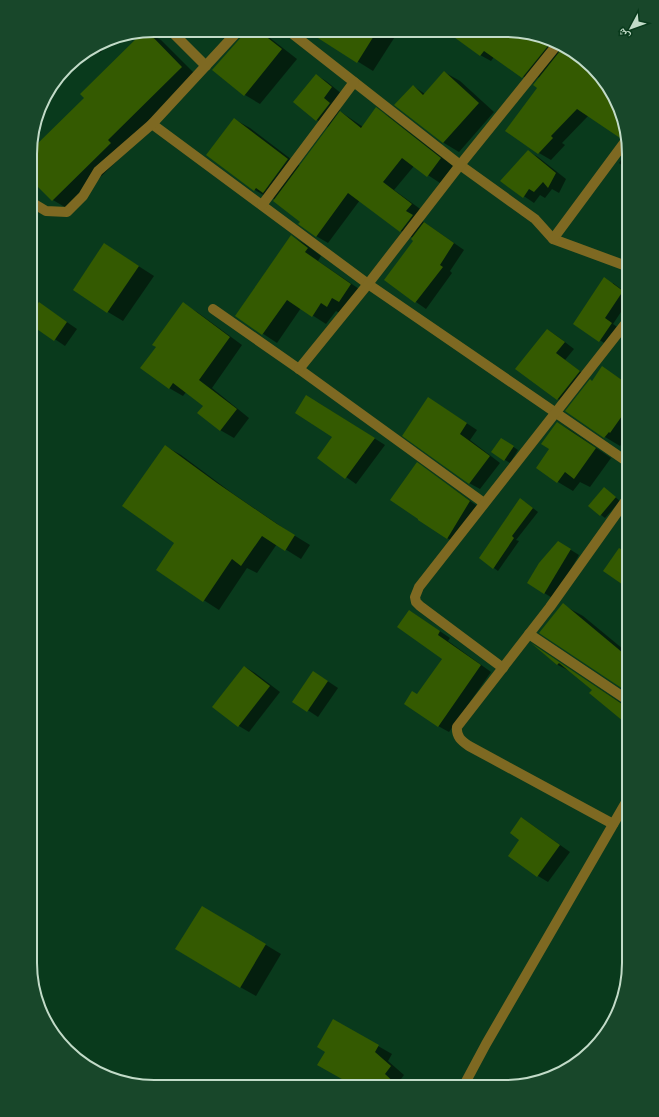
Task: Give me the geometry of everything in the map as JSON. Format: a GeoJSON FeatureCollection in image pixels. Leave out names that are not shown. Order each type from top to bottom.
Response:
{"type":"FeatureCollection","features":[{"type":"Feature","properties":{"kind":"street"},"geometry":{"type":"LineString","coordinates":[[177,37],[206,66]]}},
{"type":"Feature","properties":{"kind":"street"},"geometry":{"type":"LineString","coordinates":[[37,206],[46,211],[68,212],[83,196],[98,171],[152,124],[232,37]]}},
{"type":"Feature","properties":{"kind":"street"},"geometry":{"type":"LineString","coordinates":[[298,37],[460,165],[535,219],[553,239],[622,264]]}},
{"type":"Feature","properties":{"kind":"street"},"geometry":{"type":"LineString","coordinates":[[299,369],[554,48]]}},
{"type":"Feature","properties":{"kind":"street"},"geometry":{"type":"LineString","coordinates":[[262,205],[354,82]]}},
{"type":"Feature","properties":{"kind":"street"},"geometry":{"type":"LineString","coordinates":[[152,124],[368,284],[622,458]]}},
{"type":"Feature","properties":{"kind":"street"},"geometry":{"type":"LineString","coordinates":[[553,239],[621,145]]}},
{"type":"Feature","properties":{"kind":"street"},"geometry":{"type":"LineString","coordinates":[[213,309],[299,369],[484,503]]}},
{"type":"Feature","properties":{"kind":"street"},"geometry":{"type":"LineString","coordinates":[[503,668],[420,606],[416,602],[415,597],[419,587],[622,328]]}},
{"type":"Feature","properties":{"kind":"street"},"geometry":{"type":"LineString","coordinates":[[614,824],[469,746],[461,740],[458,735],[457,727],[555,600],[622,506]]}},
{"type":"Feature","properties":{"kind":"street"},"geometry":{"type":"LineString","coordinates":[[529,634],[622,696]]}},
{"type":"Feature","properties":{"kind":"street"},"geometry":{"type":"LineString","coordinates":[[467,1080],[486,1044],[622,810]]}},
{"type":"Feature","properties":{"kind":"building"},"geometry":{"type":"Polygon","coordinates":[[[153,37],[182,67],[108,140],[111,143],[52,201],[37,186],[38,143],[84,98],[80,94],[136,39],[153,37]]]}},
{"type":"Feature","properties":{"kind":"building"},"geometry":{"type":"Polygon","coordinates":[[[241,37],[267,37],[282,49],[244,96],[212,70],[241,37]]]}},
{"type":"Feature","properties":{"kind":"building"},"geometry":{"type":"Polygon","coordinates":[[[316,37],[373,37],[357,63],[316,37]]]}},
{"type":"Feature","properties":{"kind":"building"},"geometry":{"type":"Polygon","coordinates":[[[454,37],[520,38],[535,41],[548,46],[522,78],[484,51],[480,56],[454,37]]]}},
{"type":"Feature","properties":{"kind":"building"},"geometry":{"type":"Polygon","coordinates":[[[560,51],[588,71],[598,83],[616,116],[621,137],[577,109],[551,136],[553,138],[538,154],[505,131],[537,88],[533,85],[560,51]]]}},
{"type":"Feature","properties":{"kind":"building"},"geometry":{"type":"Polygon","coordinates":[[[444,71],[479,103],[443,143],[394,105],[413,85],[423,95],[444,71]]]}},
{"type":"Feature","properties":{"kind":"building"},"geometry":{"type":"Polygon","coordinates":[[[316,74],[332,87],[324,98],[330,103],[316,121],[293,102],[316,74]]]}},
{"type":"Feature","properties":{"kind":"building"},"geometry":{"type":"Polygon","coordinates":[[[376,107],[441,158],[427,177],[402,158],[383,182],[412,204],[406,211],[413,215],[400,232],[348,193],[316,237],[298,224],[300,222],[273,201],[340,111],[361,128],[376,107]]]}},
{"type":"Feature","properties":{"kind":"building"},"geometry":{"type":"Polygon","coordinates":[[[234,118],[288,159],[263,193],[256,188],[254,191],[206,155],[234,118]]]}},
{"type":"Feature","properties":{"kind":"building"},"geometry":{"type":"Polygon","coordinates":[[[528,150],[556,173],[548,188],[543,182],[534,192],[529,189],[523,198],[500,181],[528,150]]]}},
{"type":"Feature","properties":{"kind":"building"},"geometry":{"type":"Polygon","coordinates":[[[424,222],[454,243],[440,265],[443,267],[415,303],[384,280],[413,241],[411,239],[424,222]]]}},
{"type":"Feature","properties":{"kind":"building"},"geometry":{"type":"Polygon","coordinates":[[[291,235],[308,248],[305,252],[351,284],[339,302],[332,298],[327,307],[321,303],[312,317],[287,300],[262,335],[235,316],[291,235]]]}},
{"type":"Feature","properties":{"kind":"building"},"geometry":{"type":"Polygon","coordinates":[[[104,243],[139,266],[107,313],[73,290],[104,243]]]}},
{"type":"Feature","properties":{"kind":"building"},"geometry":{"type":"Polygon","coordinates":[[[604,277],[622,290],[605,318],[612,323],[599,342],[573,324],[604,277]]]}},
{"type":"Feature","properties":{"kind":"building"},"geometry":{"type":"Polygon","coordinates":[[[39,302],[67,322],[54,341],[37,329],[37,305],[39,302]]]}},
{"type":"Feature","properties":{"kind":"building"},"geometry":{"type":"Polygon","coordinates":[[[183,302],[230,337],[199,380],[237,409],[220,431],[197,413],[203,406],[173,383],[169,389],[140,368],[156,347],[152,345],[183,302]]]}},
{"type":"Feature","properties":{"kind":"building"},"geometry":{"type":"Polygon","coordinates":[[[547,329],[565,342],[556,353],[580,371],[557,400],[515,369],[547,329]]]}},
{"type":"Feature","properties":{"kind":"building"},"geometry":{"type":"Polygon","coordinates":[[[602,366],[622,380],[622,416],[610,433],[609,432],[604,438],[565,411],[590,379],[592,381],[602,366]]]}},
{"type":"Feature","properties":{"kind":"building"},"geometry":{"type":"Polygon","coordinates":[[[306,395],[375,438],[345,479],[317,458],[332,437],[295,413],[306,395]]]}},
{"type":"Feature","properties":{"kind":"building"},"geometry":{"type":"Polygon","coordinates":[[[428,397],[467,423],[460,434],[490,456],[469,484],[402,436],[428,397]]]}},
{"type":"Feature","properties":{"kind":"building"},"geometry":{"type":"Polygon","coordinates":[[[557,422],[596,448],[574,479],[565,472],[557,483],[536,468],[549,449],[541,444],[557,422]]]}},
{"type":"Feature","properties":{"kind":"building"},"geometry":{"type":"Polygon","coordinates":[[[501,438],[514,446],[504,461],[491,452],[501,438]]]}},
{"type":"Feature","properties":{"kind":"building"},"geometry":{"type":"Polygon","coordinates":[[[165,445],[217,483],[295,535],[285,551],[262,536],[241,566],[232,559],[203,602],[156,570],[174,543],[122,506],[165,445]]]}},
{"type":"Feature","properties":{"kind":"building"},"geometry":{"type":"Polygon","coordinates":[[[417,462],[470,501],[447,539],[390,500],[417,462]]]}},
{"type":"Feature","properties":{"kind":"building"},"geometry":{"type":"Polygon","coordinates":[[[604,487],[616,497],[600,516],[588,506],[604,487]]]}},
{"type":"Feature","properties":{"kind":"building"},"geometry":{"type":"Polygon","coordinates":[[[520,498],[533,508],[512,536],[514,538],[493,569],[479,558],[520,498]]]}},
{"type":"Feature","properties":{"kind":"building"},"geometry":{"type":"Polygon","coordinates":[[[558,541],[571,549],[544,594],[527,583],[539,563],[558,541]]]}},
{"type":"Feature","properties":{"kind":"building"},"geometry":{"type":"Polygon","coordinates":[[[619,548],[622,550],[622,584],[603,571],[619,548]]]}},
{"type":"Feature","properties":{"kind":"building"},"geometry":{"type":"Polygon","coordinates":[[[563,603],[622,652],[622,688],[539,633],[563,603]]]}},
{"type":"Feature","properties":{"kind":"building"},"geometry":{"type":"Polygon","coordinates":[[[409,610],[440,631],[438,635],[481,665],[438,727],[404,704],[412,691],[417,694],[442,659],[397,627],[409,610]]]}},
{"type":"Feature","properties":{"kind":"building"},"geometry":{"type":"Polygon","coordinates":[[[531,643],[622,704],[622,720],[589,693],[592,690],[559,663],[557,665],[531,643]]]}},
{"type":"Feature","properties":{"kind":"building"},"geometry":{"type":"Polygon","coordinates":[[[244,666],[270,686],[238,727],[212,707],[244,666]]]}},
{"type":"Feature","properties":{"kind":"building"},"geometry":{"type":"Polygon","coordinates":[[[313,671],[328,681],[307,712],[292,702],[313,671]]]}},
{"type":"Feature","properties":{"kind":"building"},"geometry":{"type":"Polygon","coordinates":[[[521,817],[560,845],[537,877],[508,856],[519,840],[510,833],[521,817]]]}},
{"type":"Feature","properties":{"kind":"building"},"geometry":{"type":"Polygon","coordinates":[[[202,906],[266,944],[240,988],[175,949],[202,906]]]}},
{"type":"Feature","properties":{"kind":"building"},"geometry":{"type":"Polygon","coordinates":[[[333,1019],[379,1045],[375,1052],[391,1066],[385,1074],[391,1080],[344,1080],[317,1065],[325,1052],[317,1047],[333,1019]]]}}]}
